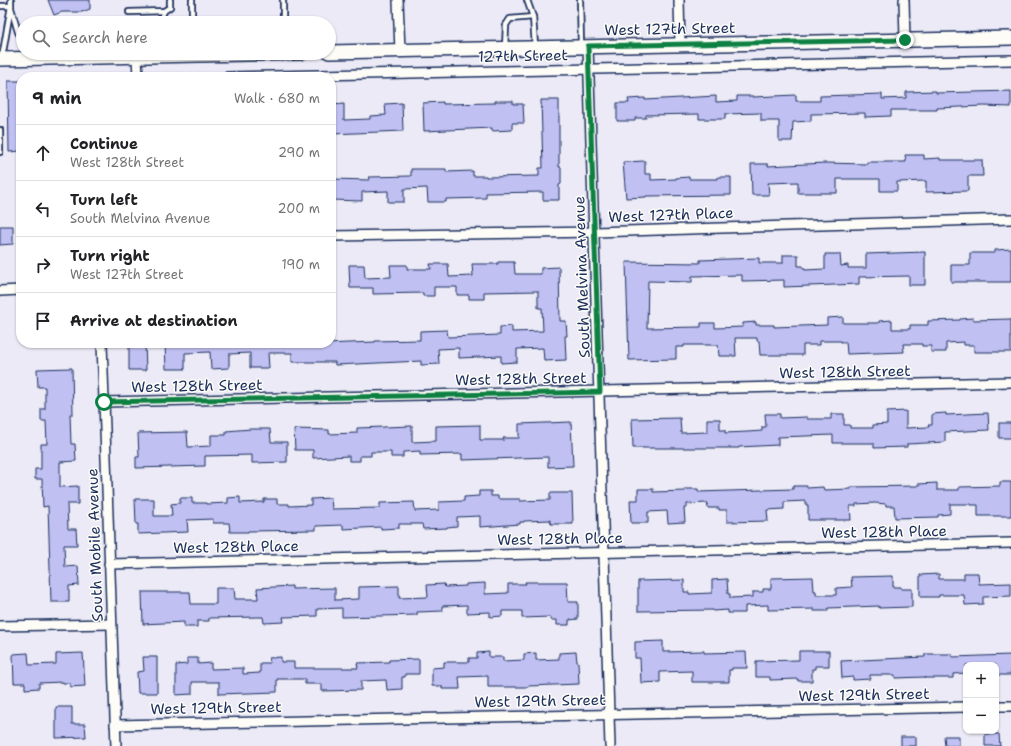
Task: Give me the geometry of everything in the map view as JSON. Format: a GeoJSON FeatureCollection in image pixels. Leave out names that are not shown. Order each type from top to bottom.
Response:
{"type":"FeatureCollection","features":[{"type":"Feature","properties":{"kind":"main road","name":"West 127th Street"},"geometry":{"type":"LineString","coordinates":[[336,52],[1011,38]]}},
{"type":"Feature","properties":{"kind":"main road"},"geometry":{"type":"LineString","coordinates":[[1,59],[16,58]]}},
{"type":"Feature","properties":{"kind":"street"},"geometry":{"type":"LineString","coordinates":[[398,0],[400,51]]}},
{"type":"Feature","properties":{"kind":"street"},"geometry":{"type":"LineString","coordinates":[[679,0],[680,45]]}},
{"type":"Feature","properties":{"kind":"street"},"geometry":{"type":"LineString","coordinates":[[904,0],[905,40]]}},
{"type":"Feature","properties":{"kind":"street","name":"South Melvina Avenue"},"geometry":{"type":"LineString","coordinates":[[585,47],[589,69],[595,232],[610,746]]}},
{"type":"Feature","properties":{"kind":"street"},"geometry":{"type":"LineString","coordinates":[[137,60],[138,72]]}},
{"type":"Feature","properties":{"kind":"street","name":"127th Street"},"geometry":{"type":"LineString","coordinates":[[336,75],[1011,60]]}},
{"type":"Feature","properties":{"kind":"street","name":"West 127th Place"},"geometry":{"type":"LineString","coordinates":[[336,236],[595,232],[1011,219]]}},
{"type":"Feature","properties":{"kind":"street"},"geometry":{"type":"LineString","coordinates":[[0,291],[16,290]]}},
{"type":"Feature","properties":{"kind":"street","name":"South Mobile Avenue"},"geometry":{"type":"LineString","coordinates":[[102,348],[116,746]]}},
{"type":"Feature","properties":{"kind":"street","name":"West 128th Street"},"geometry":{"type":"LineString","coordinates":[[104,402],[1011,382]]}},
{"type":"Feature","properties":{"kind":"street","name":"West 128th Place"},"geometry":{"type":"LineString","coordinates":[[109,564],[1011,543]]}},
{"type":"Feature","properties":{"kind":"street"},"geometry":{"type":"LineString","coordinates":[[0,626],[111,624]]}},
{"type":"Feature","properties":{"kind":"street"},"geometry":{"type":"LineString","coordinates":[[999,706],[1011,706]]}},
{"type":"Feature","properties":{"kind":"street","name":"West 129th Street"},"geometry":{"type":"LineString","coordinates":[[115,725],[963,707]]}},
{"type":"Feature","properties":{"kind":"lane"},"geometry":{"type":"LineString","coordinates":[[1,59],[11,0]]}},
{"type":"Feature","properties":{"kind":"lane"},"geometry":{"type":"LineString","coordinates":[[162,16],[164,12],[170,7],[170,0]]}},
{"type":"Feature","properties":{"kind":"lane"},"geometry":{"type":"LineString","coordinates":[[192,0],[192,16]]}},
{"type":"Feature","properties":{"kind":"lane"},"geometry":{"type":"LineString","coordinates":[[283,0],[283,16]]}},
{"type":"Feature","properties":{"kind":"lane"},"geometry":{"type":"LineString","coordinates":[[528,0],[533,17],[536,48]]}},
{"type":"Feature","properties":{"kind":"lane"},"geometry":{"type":"LineString","coordinates":[[580,0],[585,47]]}},
{"type":"Feature","properties":{"kind":"lane"},"geometry":{"type":"LineString","coordinates":[[0,6],[11,6]]}},
{"type":"Feature","properties":{"kind":"lane"},"geometry":{"type":"LineString","coordinates":[[11,6],[16,25]]}},
{"type":"Feature","properties":{"kind":"lane"},"geometry":{"type":"LineString","coordinates":[[129,12],[164,12]]}},
{"type":"Feature","properties":{"kind":"lane"},"geometry":{"type":"LineString","coordinates":[[505,48],[506,25],[510,19],[533,17]]}},
{"type":"Feature","properties":{"kind":"lane"},"geometry":{"type":"LineString","coordinates":[[0,130],[0,152]]}},
{"type":"Feature","properties":{"kind":"building"},"geometry":{"type":"Polygon","coordinates":[[[48,0],[90,0],[90,9],[82,12],[62,12],[54,15],[48,0]]]}},
{"type":"Feature","properties":{"kind":"building"},"geometry":{"type":"Polygon","coordinates":[[[8,81],[16,81],[16,151],[9,152],[8,81]]]}},
{"type":"Feature","properties":{"kind":"building"},"geometry":{"type":"Polygon","coordinates":[[[936,91],[936,93],[1011,91],[1011,107],[984,106],[937,108],[937,110],[891,110],[891,116],[865,117],[865,113],[811,114],[811,121],[793,122],[792,141],[779,141],[779,121],[761,121],[761,113],[725,114],[725,119],[699,119],[699,114],[646,115],[646,118],[635,118],[635,121],[617,121],[617,103],[629,103],[628,99],[645,98],[645,100],[716,96],[716,102],[737,101],[737,96],[753,97],[796,95],[796,101],[820,101],[820,96],[882,94],[882,99],[906,98],[906,92],[936,91]]]}},
{"type":"Feature","properties":{"kind":"building"},"geometry":{"type":"Polygon","coordinates":[[[541,100],[559,100],[559,167],[561,167],[561,184],[559,185],[559,200],[543,200],[543,192],[486,193],[486,198],[446,199],[446,202],[428,202],[427,188],[404,189],[404,202],[388,202],[388,191],[362,192],[362,201],[336,200],[336,179],[370,180],[369,177],[411,176],[411,169],[446,169],[446,172],[473,171],[473,176],[486,177],[539,176],[539,168],[543,168],[541,100]]]}},
{"type":"Feature","properties":{"kind":"building"},"geometry":{"type":"Polygon","coordinates":[[[495,101],[513,101],[513,104],[523,104],[524,123],[512,123],[512,130],[492,131],[492,128],[424,131],[423,103],[495,103],[495,101]]]}},
{"type":"Feature","properties":{"kind":"building"},"geometry":{"type":"Polygon","coordinates":[[[402,103],[403,131],[336,134],[336,105],[344,104],[344,120],[370,119],[370,116],[386,115],[385,104],[402,103]]]}},
{"type":"Feature","properties":{"kind":"building"},"geometry":{"type":"Polygon","coordinates":[[[905,155],[924,155],[924,159],[940,158],[940,160],[982,160],[983,176],[968,176],[968,191],[926,192],[926,181],[897,182],[897,191],[880,191],[880,179],[837,179],[837,193],[798,193],[798,182],[768,183],[769,195],[752,195],[751,164],[768,164],[768,166],[825,163],[867,164],[867,162],[906,162],[905,155]]]}},
{"type":"Feature","properties":{"kind":"building"},"geometry":{"type":"Polygon","coordinates":[[[645,161],[645,174],[651,174],[651,180],[689,177],[689,179],[718,179],[718,177],[731,177],[731,195],[646,196],[626,198],[623,162],[645,161]]]}},
{"type":"Feature","properties":{"kind":"building"},"geometry":{"type":"Polygon","coordinates":[[[0,226],[13,226],[13,244],[0,245],[0,226]]]}},
{"type":"Feature","properties":{"kind":"building"},"geometry":{"type":"Polygon","coordinates":[[[1011,249],[1011,282],[951,282],[951,265],[970,265],[970,253],[995,253],[995,250],[1011,249]]]}},
{"type":"Feature","properties":{"kind":"building"},"geometry":{"type":"Polygon","coordinates":[[[925,252],[925,285],[909,285],[909,276],[859,277],[859,284],[784,287],[784,280],[742,281],[742,275],[692,276],[692,282],[648,281],[647,328],[701,327],[701,323],[715,323],[715,328],[743,327],[743,323],[756,322],[756,325],[774,325],[774,327],[827,325],[827,318],[843,317],[843,323],[879,323],[879,321],[892,320],[892,329],[910,329],[910,325],[928,325],[928,321],[973,318],[973,320],[1011,319],[1011,352],[974,352],[974,345],[964,345],[964,342],[946,343],[946,352],[931,352],[931,346],[922,346],[922,344],[903,344],[904,352],[847,354],[846,342],[819,341],[819,345],[803,345],[803,355],[760,355],[759,341],[757,341],[757,338],[735,338],[736,356],[719,356],[718,345],[684,345],[684,347],[676,347],[676,359],[629,360],[626,262],[700,263],[700,260],[759,258],[759,263],[783,263],[783,255],[798,255],[798,266],[803,266],[805,270],[825,269],[825,254],[840,254],[841,266],[848,265],[848,268],[866,268],[866,254],[925,252]]]}},
{"type":"Feature","properties":{"kind":"building"},"geometry":{"type":"Polygon","coordinates":[[[498,262],[514,262],[515,274],[541,274],[541,268],[559,267],[560,321],[566,321],[566,360],[544,361],[543,348],[517,349],[517,362],[501,363],[501,356],[459,358],[459,348],[438,349],[439,364],[421,365],[421,361],[335,365],[335,362],[292,362],[292,353],[268,353],[269,368],[250,368],[250,353],[229,354],[229,368],[211,369],[210,352],[185,353],[185,369],[166,369],[165,348],[336,348],[336,344],[420,340],[420,331],[447,330],[448,337],[500,335],[500,327],[512,326],[512,332],[543,331],[542,308],[538,308],[538,291],[484,292],[484,299],[469,299],[469,295],[457,295],[457,287],[434,287],[434,296],[423,296],[423,293],[373,294],[373,288],[350,288],[349,265],[364,265],[365,278],[391,277],[390,265],[407,265],[407,269],[431,269],[430,264],[448,264],[449,277],[473,276],[472,264],[498,264],[498,262]]]}},
{"type":"Feature","properties":{"kind":"building"},"geometry":{"type":"Polygon","coordinates":[[[129,348],[145,348],[146,370],[129,370],[129,348]]]}},
{"type":"Feature","properties":{"kind":"building"},"geometry":{"type":"Polygon","coordinates":[[[72,368],[73,414],[70,414],[71,444],[75,444],[76,461],[60,462],[60,487],[78,486],[78,504],[67,504],[68,529],[76,529],[77,545],[64,545],[65,567],[78,566],[79,585],[69,586],[69,602],[51,602],[48,506],[43,507],[42,479],[35,479],[35,469],[41,469],[41,444],[47,444],[46,421],[41,421],[41,409],[45,409],[45,387],[38,387],[37,369],[72,368]]]}},
{"type":"Feature","properties":{"kind":"building"},"geometry":{"type":"Polygon","coordinates":[[[906,411],[906,428],[929,427],[928,425],[932,425],[932,414],[946,413],[946,415],[988,413],[989,430],[945,432],[945,442],[907,444],[907,447],[874,448],[874,443],[833,443],[833,435],[778,437],[778,445],[739,448],[633,448],[632,419],[680,418],[681,433],[707,432],[707,419],[720,419],[720,430],[725,430],[725,433],[762,431],[762,427],[766,427],[765,414],[780,414],[780,418],[807,417],[807,419],[831,419],[831,414],[844,414],[844,425],[850,425],[850,428],[873,428],[873,425],[887,424],[887,412],[906,411]]]}},
{"type":"Feature","properties":{"kind":"building"},"geometry":{"type":"Polygon","coordinates":[[[571,422],[573,466],[548,467],[548,457],[462,460],[462,454],[420,455],[420,451],[403,452],[403,457],[391,457],[391,452],[371,452],[371,456],[360,456],[360,461],[349,461],[349,456],[313,458],[313,450],[295,450],[294,429],[329,430],[329,434],[357,433],[357,428],[412,426],[412,442],[436,441],[436,426],[480,425],[480,440],[504,440],[503,438],[519,438],[519,424],[571,422]]]}},
{"type":"Feature","properties":{"kind":"building"},"geometry":{"type":"Polygon","coordinates":[[[999,423],[1011,423],[1011,438],[999,438],[999,423]]]}},
{"type":"Feature","properties":{"kind":"building"},"geometry":{"type":"Polygon","coordinates":[[[270,429],[271,442],[287,442],[287,462],[252,463],[252,455],[205,456],[205,466],[136,468],[136,457],[139,457],[138,433],[187,432],[188,447],[211,446],[211,435],[226,435],[226,431],[270,429]]]}},
{"type":"Feature","properties":{"kind":"building"},"geometry":{"type":"Polygon","coordinates":[[[1000,482],[1011,482],[1011,516],[978,516],[978,505],[950,504],[950,514],[938,515],[938,517],[895,518],[894,506],[886,506],[886,504],[875,503],[856,504],[856,506],[850,506],[851,520],[808,520],[808,505],[806,505],[806,501],[784,502],[784,509],[767,510],[768,521],[727,522],[727,510],[708,508],[707,503],[687,504],[687,508],[684,508],[685,522],[668,523],[667,511],[648,512],[648,523],[631,523],[630,500],[638,500],[638,489],[653,489],[653,492],[698,489],[698,492],[793,489],[793,486],[807,486],[807,488],[823,487],[824,490],[851,489],[851,487],[918,486],[918,484],[937,483],[937,490],[959,490],[959,487],[1000,486],[1000,482]]]}},
{"type":"Feature","properties":{"kind":"building"},"geometry":{"type":"Polygon","coordinates":[[[479,491],[491,491],[491,496],[498,496],[498,499],[520,499],[520,501],[550,500],[550,493],[572,493],[573,524],[551,524],[550,520],[524,521],[520,522],[520,524],[480,527],[480,516],[457,517],[457,526],[447,528],[423,529],[422,524],[399,524],[399,528],[381,529],[381,527],[343,529],[343,525],[316,526],[316,530],[230,532],[229,523],[213,523],[213,519],[187,520],[188,532],[138,534],[138,524],[136,524],[135,499],[154,499],[154,516],[172,516],[171,504],[180,503],[180,498],[192,498],[192,503],[206,504],[228,503],[228,498],[240,497],[240,503],[264,502],[264,499],[277,499],[277,504],[289,504],[289,506],[311,505],[311,499],[331,498],[332,509],[380,508],[380,503],[414,502],[415,511],[439,510],[439,502],[464,501],[464,497],[479,496],[479,491]]]}},
{"type":"Feature","properties":{"kind":"building"},"geometry":{"type":"Polygon","coordinates":[[[964,573],[978,573],[979,584],[1011,583],[1011,596],[983,597],[983,604],[965,605],[964,595],[920,597],[920,575],[939,574],[939,579],[964,579],[964,573]]]}},
{"type":"Feature","properties":{"kind":"building"},"geometry":{"type":"Polygon","coordinates":[[[893,576],[893,587],[912,589],[912,607],[879,608],[879,606],[828,608],[828,611],[814,611],[814,609],[768,610],[768,605],[745,606],[745,613],[728,613],[728,610],[638,611],[638,581],[684,580],[684,592],[689,592],[689,594],[712,593],[712,580],[727,579],[728,594],[730,594],[730,598],[753,597],[753,592],[763,592],[763,589],[771,589],[771,578],[813,577],[814,591],[816,591],[816,595],[836,595],[836,588],[852,587],[851,577],[893,576]]]}},
{"type":"Feature","properties":{"kind":"building"},"geometry":{"type":"Polygon","coordinates":[[[525,582],[567,582],[568,602],[578,602],[578,619],[569,620],[569,625],[557,625],[557,620],[551,620],[551,617],[522,618],[522,611],[502,611],[502,616],[490,617],[490,612],[467,613],[467,605],[442,606],[443,611],[417,612],[417,615],[342,617],[342,608],[317,609],[317,616],[283,617],[284,622],[264,623],[263,617],[258,617],[209,618],[209,621],[197,621],[197,627],[184,627],[184,622],[143,624],[142,592],[190,592],[191,604],[216,604],[216,588],[234,588],[235,599],[258,599],[257,588],[292,586],[292,589],[335,588],[335,600],[359,599],[359,587],[399,586],[399,598],[428,597],[427,585],[444,584],[445,587],[485,583],[485,594],[508,593],[508,584],[526,584],[525,582]]]}},
{"type":"Feature","properties":{"kind":"building"},"geometry":{"type":"Polygon","coordinates":[[[663,641],[663,652],[746,652],[747,668],[732,668],[732,670],[729,670],[729,682],[692,682],[692,671],[660,672],[660,682],[641,683],[640,658],[635,658],[635,642],[663,641]]]}},
{"type":"Feature","properties":{"kind":"building"},"geometry":{"type":"Polygon","coordinates":[[[799,651],[829,651],[829,666],[815,666],[815,669],[812,669],[812,681],[798,681],[798,679],[770,680],[770,677],[756,677],[756,661],[799,660],[799,651]]]}},
{"type":"Feature","properties":{"kind":"building"},"geometry":{"type":"Polygon","coordinates":[[[489,652],[489,657],[503,657],[503,661],[524,660],[524,654],[536,653],[536,660],[559,659],[559,653],[576,652],[579,684],[528,687],[488,687],[488,676],[459,677],[460,689],[442,689],[442,686],[432,686],[432,668],[444,667],[444,662],[469,662],[469,658],[477,658],[477,653],[489,652]]]}},
{"type":"Feature","properties":{"kind":"building"},"geometry":{"type":"Polygon","coordinates":[[[28,653],[29,665],[56,664],[56,654],[83,653],[85,686],[70,687],[70,683],[63,682],[39,683],[39,688],[25,689],[25,683],[14,683],[13,654],[28,653]]]}},
{"type":"Feature","properties":{"kind":"building"},"geometry":{"type":"Polygon","coordinates":[[[925,654],[952,654],[952,657],[1011,655],[1011,675],[999,675],[999,662],[963,662],[963,673],[953,674],[953,678],[895,678],[895,675],[870,675],[870,679],[853,680],[853,677],[842,678],[841,661],[925,657],[925,654]]]}},
{"type":"Feature","properties":{"kind":"building"},"geometry":{"type":"Polygon","coordinates":[[[143,657],[157,657],[157,693],[138,693],[137,672],[144,671],[143,657]]]}},
{"type":"Feature","properties":{"kind":"building"},"geometry":{"type":"Polygon","coordinates":[[[281,657],[281,662],[294,662],[294,668],[358,668],[357,663],[419,659],[419,674],[405,674],[405,677],[402,677],[402,689],[387,690],[386,680],[361,681],[361,690],[322,691],[322,684],[305,684],[305,679],[277,679],[277,692],[219,694],[219,682],[192,682],[192,694],[176,695],[176,665],[187,664],[187,658],[198,658],[198,664],[211,663],[211,669],[243,668],[243,674],[260,673],[260,663],[270,663],[269,658],[281,657]]]}},
{"type":"Feature","properties":{"kind":"building"},"geometry":{"type":"Polygon","coordinates":[[[56,707],[72,707],[72,724],[85,724],[86,737],[56,738],[56,707]]]}},
{"type":"Feature","properties":{"kind":"building"},"geometry":{"type":"Polygon","coordinates":[[[985,734],[999,734],[1000,746],[985,746],[985,734]]]}},
{"type":"Feature","properties":{"kind":"building"},"geometry":{"type":"Polygon","coordinates":[[[944,736],[959,736],[959,746],[945,746],[944,736]]]}},
{"type":"Feature","properties":{"kind":"building"},"geometry":{"type":"Polygon","coordinates":[[[901,737],[916,737],[916,746],[901,746],[901,737]]]}},
{"type":"Feature","properties":{"kind":"route"},"geometry":{"type":"LineString","coordinates":[[104,402],[600,392],[588,46],[905,40]]}}]}
